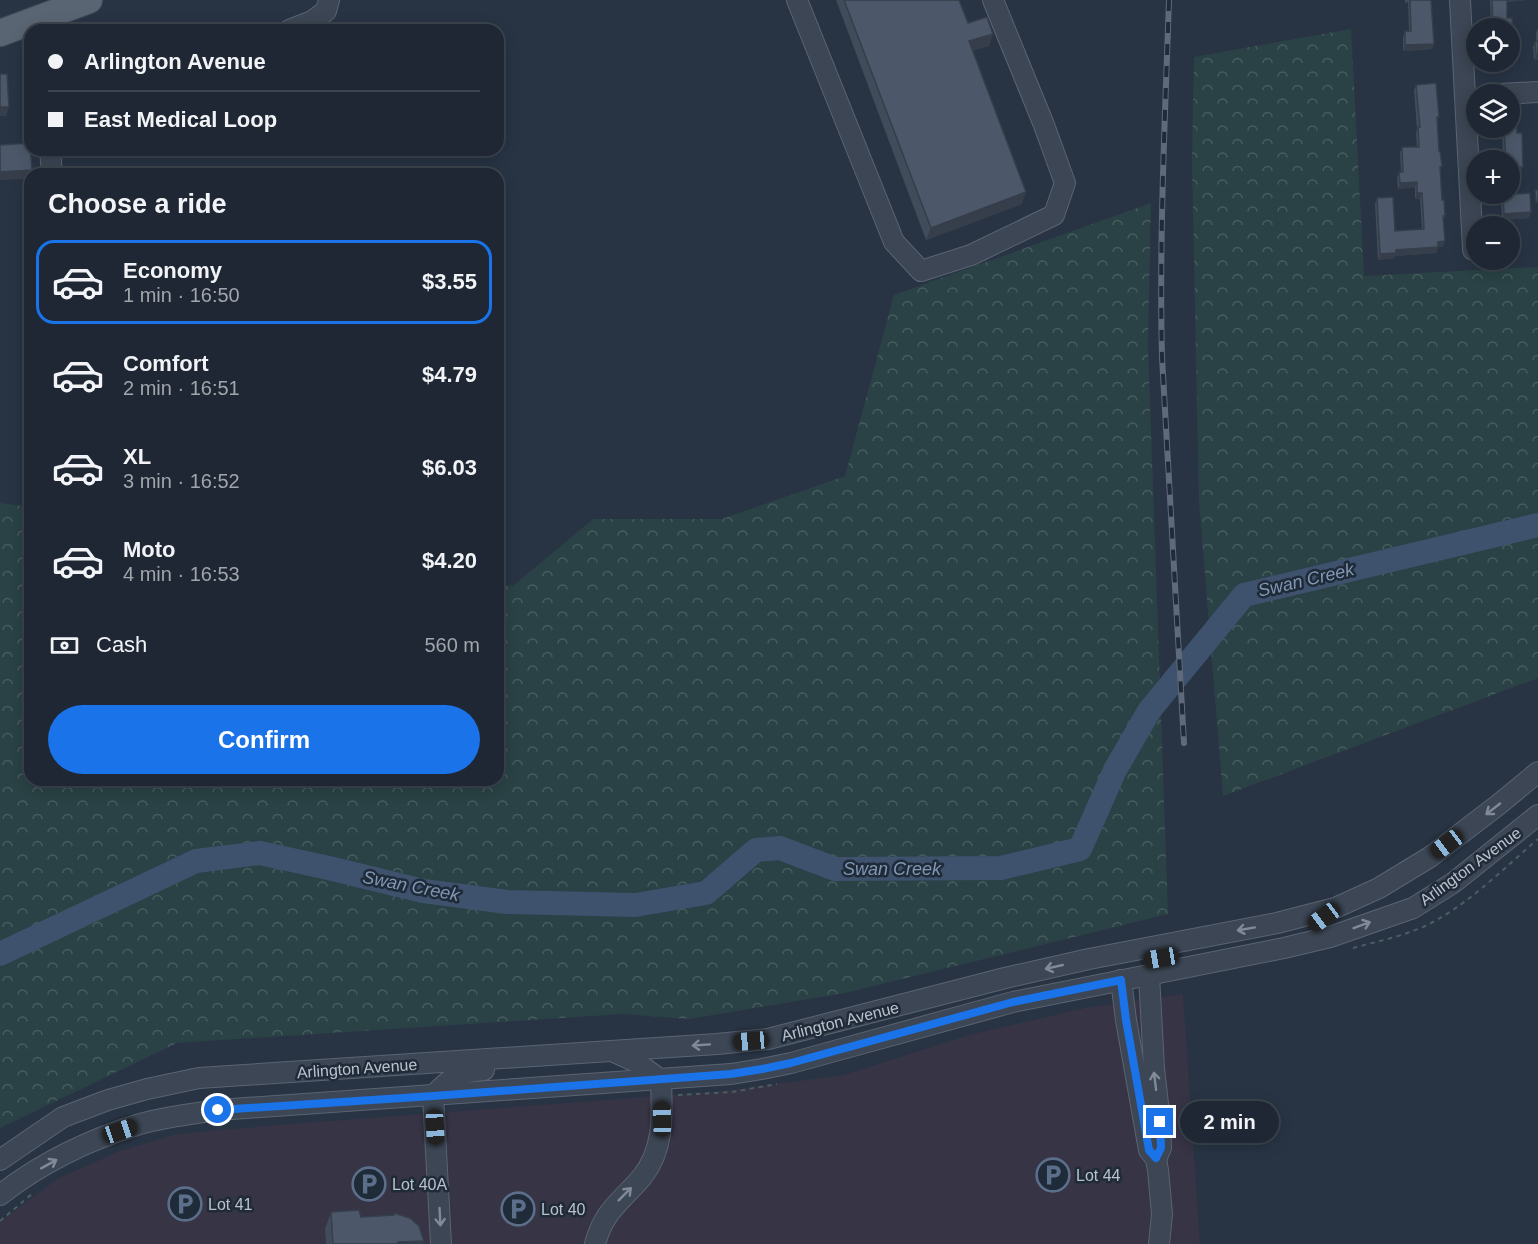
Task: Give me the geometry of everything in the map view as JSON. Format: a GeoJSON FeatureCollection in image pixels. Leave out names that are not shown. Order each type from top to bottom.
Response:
{"type":"FeatureCollection","features":[{"type":"Feature","properties":{"kind":"main road"},"geometry":{"type":"LineString","coordinates":[[40,24],[89,0]]}},
{"type":"Feature","properties":{"kind":"main road"},"geometry":{"type":"LineString","coordinates":[[0,33],[24,28]]}},
{"type":"Feature","properties":{"kind":"street"},"geometry":{"type":"LineString","coordinates":[[304,24],[326,11],[329,0]]}},
{"type":"Feature","properties":{"kind":"street"},"geometry":{"type":"LineString","coordinates":[[797,0],[894,242],[921,271],[971,255],[1054,215],[1065,183],[993,0]]}},
{"type":"Feature","properties":{"kind":"street"},"geometry":{"type":"LineString","coordinates":[[1460,0],[1469,84]]}},
{"type":"Feature","properties":{"kind":"street"},"geometry":{"type":"LineString","coordinates":[[1520,93],[1538,92]]}},
{"type":"Feature","properties":{"kind":"street"},"geometry":{"type":"LineString","coordinates":[[1471,138],[1472,216]]}},
{"type":"Feature","properties":{"kind":"street","name":"Arlington Avenue"},"geometry":{"type":"LineString","coordinates":[[0,1160],[63,1118],[108,1100],[199,1078],[768,1039],[1089,959],[1277,923],[1335,909],[1379,888],[1430,857],[1538,772]]}},
{"type":"Feature","properties":{"kind":"street","name":"Arlington Avenue"},"geometry":{"type":"LineString","coordinates":[[0,1195],[28,1175],[99,1139],[160,1120],[218,1110],[711,1077],[762,1069],[827,1053],[1013,1002],[1307,943],[1413,908],[1453,883],[1538,815]]}},
{"type":"Feature","properties":{"kind":"street"},"geometry":{"type":"LineString","coordinates":[[1156,1158],[1149,1150],[1126,1020],[1121,980],[1130,967],[1143,961],[1292,934],[1313,925],[1335,909]]}},
{"type":"Feature","properties":{"kind":"street"},"geometry":{"type":"LineString","coordinates":[[1149,975],[1161,1148],[1156,1158],[1162,1214],[1159,1244]]}},
{"type":"Feature","properties":{"kind":"street"},"geometry":{"type":"LineString","coordinates":[[441,1244],[433,1096],[451,1079],[463,1073],[478,1070],[589,1063],[611,1051],[636,1062],[661,1080],[662,1127],[657,1150],[642,1176],[612,1209],[595,1244]]}},
{"type":"Feature","properties":{"kind":"path"},"geometry":{"type":"LineString","coordinates":[[0,1221],[38,1189]]}},
{"type":"Feature","properties":{"kind":"shaded area"},"geometry":{"type":"Polygon","coordinates":[[[1183,994],[1200,1244],[0,1244],[0,1221],[59,1178],[120,1151],[177,1134],[713,1092],[844,1075],[969,1035],[1085,1008],[1183,994]]]}},
{"type":"Feature","properties":{"kind":"green space"},"geometry":{"type":"Polygon","coordinates":[[[1351,29],[1364,276],[1520,270],[1520,268],[1538,267],[1538,678],[1223,796],[1199,501],[1192,161],[1194,57],[1351,29]]]}},
{"type":"Feature","properties":{"kind":"green space"},"geometry":{"type":"Polygon","coordinates":[[[1151,203],[1148,345],[1168,914],[845,993],[689,1019],[622,1014],[177,1043],[0,1128],[0,503],[24,506],[24,786],[504,786],[504,585],[513,586],[593,519],[722,519],[845,476],[894,295],[1151,203]]]}},
{"type":"Feature","properties":{"kind":"building"},"geometry":{"type":"Polygon","coordinates":[[[844,0],[959,0],[968,23],[987,17],[993,34],[969,41],[1026,192],[931,228],[844,0]]]}},
{"type":"Feature","properties":{"kind":"building"},"geometry":{"type":"Polygon","coordinates":[[[1410,0],[1431,0],[1434,44],[1405,45],[1405,31],[1411,31],[1410,0]]]}},
{"type":"Feature","properties":{"kind":"building"},"geometry":{"type":"Polygon","coordinates":[[[1492,0],[1507,0],[1507,18],[1493,18],[1492,0]]]}},
{"type":"Feature","properties":{"kind":"building"},"geometry":{"type":"Polygon","coordinates":[[[1538,41],[1538,55],[1536,55],[1535,42],[1538,41]]]}},
{"type":"Feature","properties":{"kind":"building"},"geometry":{"type":"Polygon","coordinates":[[[0,74],[7,74],[9,107],[0,107],[0,74]]]}},
{"type":"Feature","properties":{"kind":"building"},"geometry":{"type":"Polygon","coordinates":[[[1436,83],[1445,241],[1438,242],[1438,247],[1396,250],[1396,253],[1380,254],[1377,198],[1393,197],[1395,231],[1424,229],[1422,193],[1417,193],[1417,182],[1400,183],[1399,172],[1403,172],[1402,147],[1419,147],[1418,127],[1420,127],[1416,85],[1436,83]]]}},
{"type":"Feature","properties":{"kind":"building"},"geometry":{"type":"Polygon","coordinates":[[[1520,133],[1522,133],[1523,167],[1520,167],[1520,150],[1505,150],[1505,138],[1520,138],[1520,133]]]}},
{"type":"Feature","properties":{"kind":"building"},"geometry":{"type":"Polygon","coordinates":[[[24,143],[24,156],[31,156],[32,168],[0,172],[0,145],[24,143]]]}},
{"type":"Feature","properties":{"kind":"building"},"geometry":{"type":"Polygon","coordinates":[[[1535,190],[1538,190],[1538,202],[1536,202],[1535,190]]]}},
{"type":"Feature","properties":{"kind":"building"},"geometry":{"type":"Polygon","coordinates":[[[1530,193],[1531,212],[1504,214],[1503,204],[1520,204],[1520,194],[1530,193]]]}},
{"type":"Feature","properties":{"kind":"building"},"geometry":{"type":"Polygon","coordinates":[[[359,1210],[361,1217],[394,1215],[394,1213],[410,1218],[419,1226],[424,1241],[398,1242],[397,1244],[333,1244],[331,1212],[359,1210]]]}},
{"type":"Feature","properties":{"kind":"waterway","name":"Swan Creek"},"geometry":{"type":"LineString","coordinates":[[0,954],[196,861],[260,853],[423,891],[507,902],[635,905],[706,893],[756,850],[780,848],[835,869],[1001,868],[1080,849],[1115,770],[1149,711],[1244,595],[1538,525]]}},
{"type":"Feature","properties":{"kind":"railway"},"geometry":{"type":"LineString","coordinates":[[1169,0],[1161,312],[1184,743]]}},
{"type":"Feature","properties":{"kind":"place","name":"Lot 44"},"geometry":{"type":"Point","coordinates":[1053,1175]}},
{"type":"Feature","properties":{"kind":"place","name":"Lot 40A"},"geometry":{"type":"Point","coordinates":[369,1184]}},
{"type":"Feature","properties":{"kind":"place","name":"Lot 41"},"geometry":{"type":"Point","coordinates":[185,1204]}},
{"type":"Feature","properties":{"kind":"place","name":"Lot 40"},"geometry":{"type":"Point","coordinates":[518,1209]}},
{"type":"Feature","properties":{"kind":"route"},"geometry":{"type":"LineString","coordinates":[[218,1110],[711,1077],[791,1063],[1013,1002],[1121,980],[1149,1150],[1156,1158],[1161,1148],[1160,1122]]}}]}
